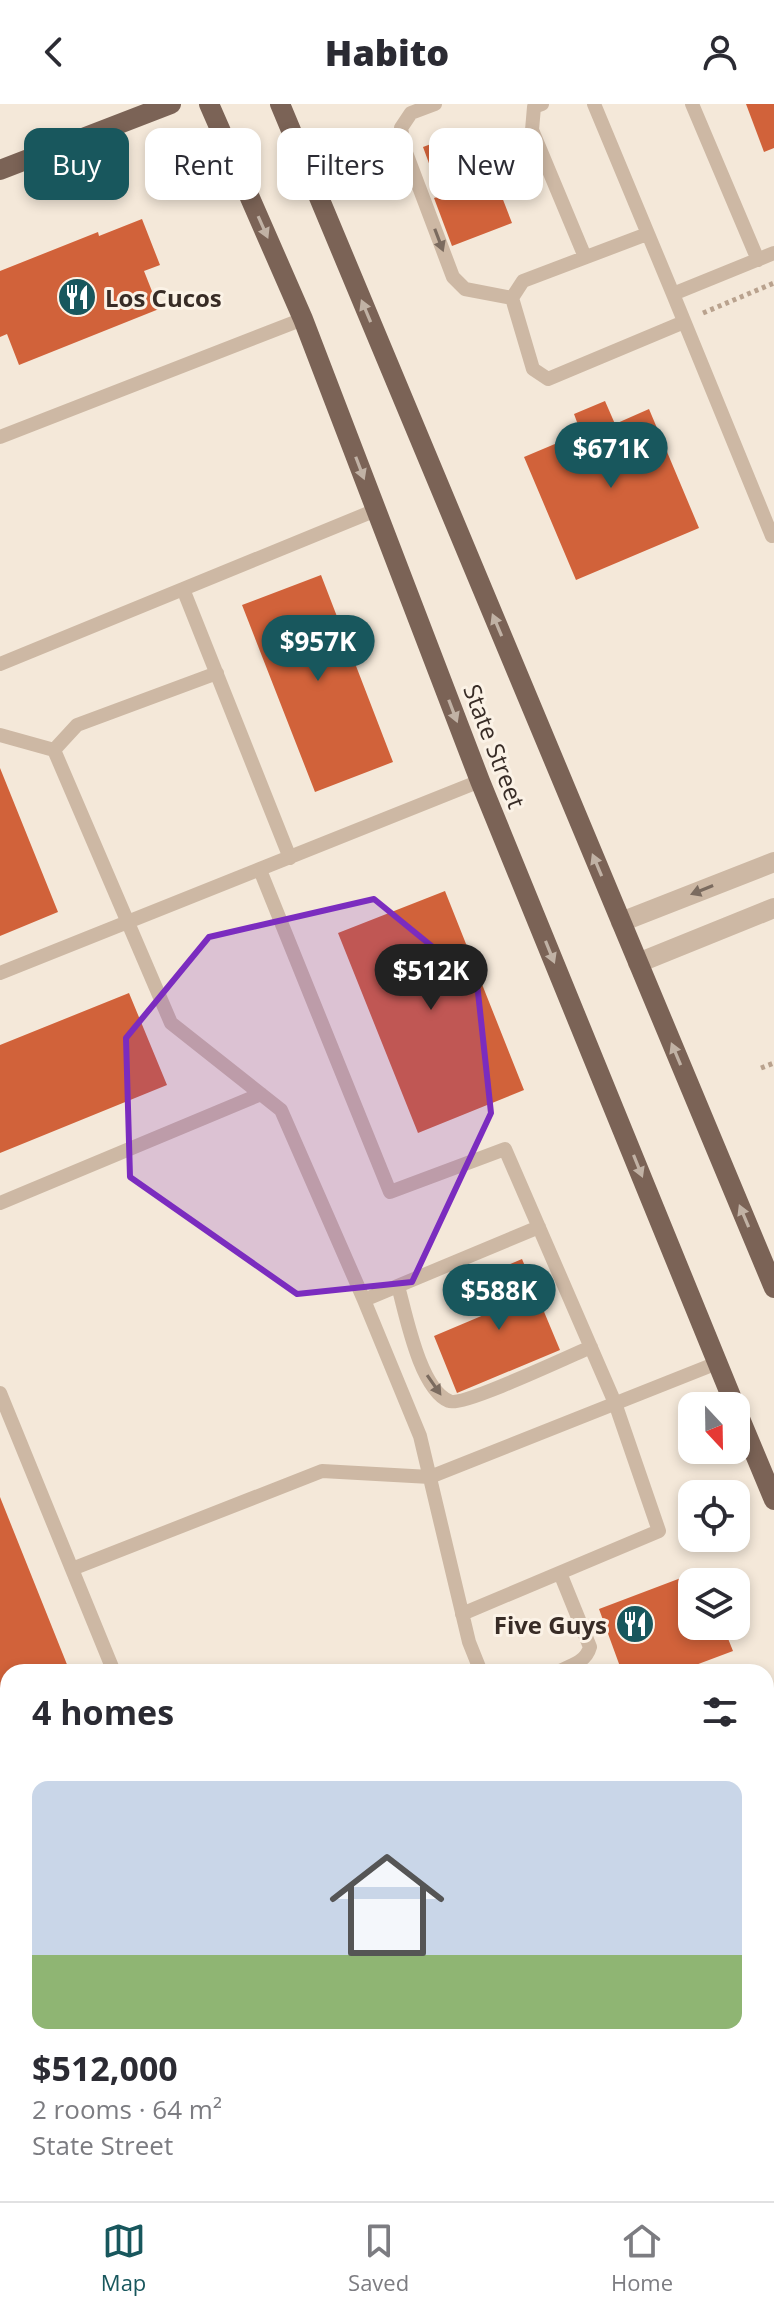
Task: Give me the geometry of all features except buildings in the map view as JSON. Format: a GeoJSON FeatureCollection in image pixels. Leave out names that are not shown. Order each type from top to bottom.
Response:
{"type":"FeatureCollection","features":[{"type":"Feature","properties":{"kind":"main road"},"geometry":{"type":"LineString","coordinates":[[0,170],[171,104]]}},
{"type":"Feature","properties":{"kind":"main road","name":"State Street"},"geometry":{"type":"LineString","coordinates":[[209,104],[303,319],[480,781],[729,1392]]}},
{"type":"Feature","properties":{"kind":"main road","name":"State Street"},"geometry":{"type":"LineString","coordinates":[[280,104],[774,1288]]}},
{"type":"Feature","properties":{"kind":"main road","name":"State Street"},"geometry":{"type":"LineString","coordinates":[[750,1443],[774,1500]]}},
{"type":"Feature","properties":{"kind":"street"},"geometry":{"type":"LineString","coordinates":[[621,922],[774,862]]}},
{"type":"Feature","properties":{"kind":"street"},"geometry":{"type":"LineString","coordinates":[[638,963],[774,908]]}},
{"type":"Feature","properties":{"kind":"lane"},"geometry":{"type":"LineString","coordinates":[[435,104],[411,113],[401,128],[405,150],[453,277],[465,289],[512,298]]}},
{"type":"Feature","properties":{"kind":"lane"},"geometry":{"type":"LineString","coordinates":[[542,104],[534,107],[532,130],[585,257]]}},
{"type":"Feature","properties":{"kind":"lane"},"geometry":{"type":"LineString","coordinates":[[594,104],[774,535]]}},
{"type":"Feature","properties":{"kind":"lane"},"geometry":{"type":"LineString","coordinates":[[692,104],[758,260]]}},
{"type":"Feature","properties":{"kind":"lane"},"geometry":{"type":"LineString","coordinates":[[647,234],[523,281],[512,298],[533,369],[548,379],[684,322]]}},
{"type":"Feature","properties":{"kind":"lane"},"geometry":{"type":"LineString","coordinates":[[673,294],[774,253]]}},
{"type":"Feature","properties":{"kind":"lane"},"geometry":{"type":"LineString","coordinates":[[0,437],[303,319]]}},
{"type":"Feature","properties":{"kind":"lane"},"geometry":{"type":"LineString","coordinates":[[0,664],[376,510]]}},
{"type":"Feature","properties":{"kind":"lane"},"geometry":{"type":"LineString","coordinates":[[183,589],[290,858]]}},
{"type":"Feature","properties":{"kind":"lane"},"geometry":{"type":"LineString","coordinates":[[54,750],[77,725],[217,673]]}},
{"type":"Feature","properties":{"kind":"lane"},"geometry":{"type":"LineString","coordinates":[[0,735],[54,750]]}},
{"type":"Feature","properties":{"kind":"lane"},"geometry":{"type":"LineString","coordinates":[[54,750],[171,1023],[281,1110],[420,1436],[462,1614],[478,1664]]}},
{"type":"Feature","properties":{"kind":"lane"},"geometry":{"type":"LineString","coordinates":[[0,973],[480,781]]}},
{"type":"Feature","properties":{"kind":"lane"},"geometry":{"type":"LineString","coordinates":[[260,870],[390,1192],[505,1149],[615,1403],[659,1531],[462,1614]]}},
{"type":"Feature","properties":{"kind":"lane"},"geometry":{"type":"LineString","coordinates":[[0,1203],[261,1094]]}},
{"type":"Feature","properties":{"kind":"lane"},"geometry":{"type":"LineString","coordinates":[[364,1300],[539,1227]]}},
{"type":"Feature","properties":{"kind":"lane"},"geometry":{"type":"LineString","coordinates":[[398,1286],[414,1345],[431,1383],[445,1399],[453,1403],[487,1393],[591,1347]]}},
{"type":"Feature","properties":{"kind":"lane"},"geometry":{"type":"LineString","coordinates":[[72,1569],[322,1471],[430,1477],[717,1363]]}},
{"type":"Feature","properties":{"kind":"lane"},"geometry":{"type":"LineString","coordinates":[[0,1393],[111,1664]]}},
{"type":"Feature","properties":{"kind":"lane"},"geometry":{"type":"LineString","coordinates":[[560,1573],[590,1647],[588,1655],[575,1664]]}},
{"type":"Feature","properties":{"kind":"path"},"geometry":{"type":"LineString","coordinates":[[703,313],[774,283]]}},
{"type":"Feature","properties":{"kind":"path"},"geometry":{"type":"LineString","coordinates":[[761,1068],[774,1063]]}},
{"type":"Feature","properties":{"kind":"highlighted area"},"geometry":{"type":"Polygon","coordinates":[[[374,899],[477,983],[491,1113],[412,1282],[297,1294],[130,1177],[126,1038],[209,937],[374,899]]]}},
{"type":"Feature","properties":{"kind":"place","name":"Los Cucos"},"geometry":{"type":"Point","coordinates":[77,297]}},
{"type":"Feature","properties":{"kind":"place","name":"Five Guys"},"geometry":{"type":"Point","coordinates":[635,1624]}}]}
